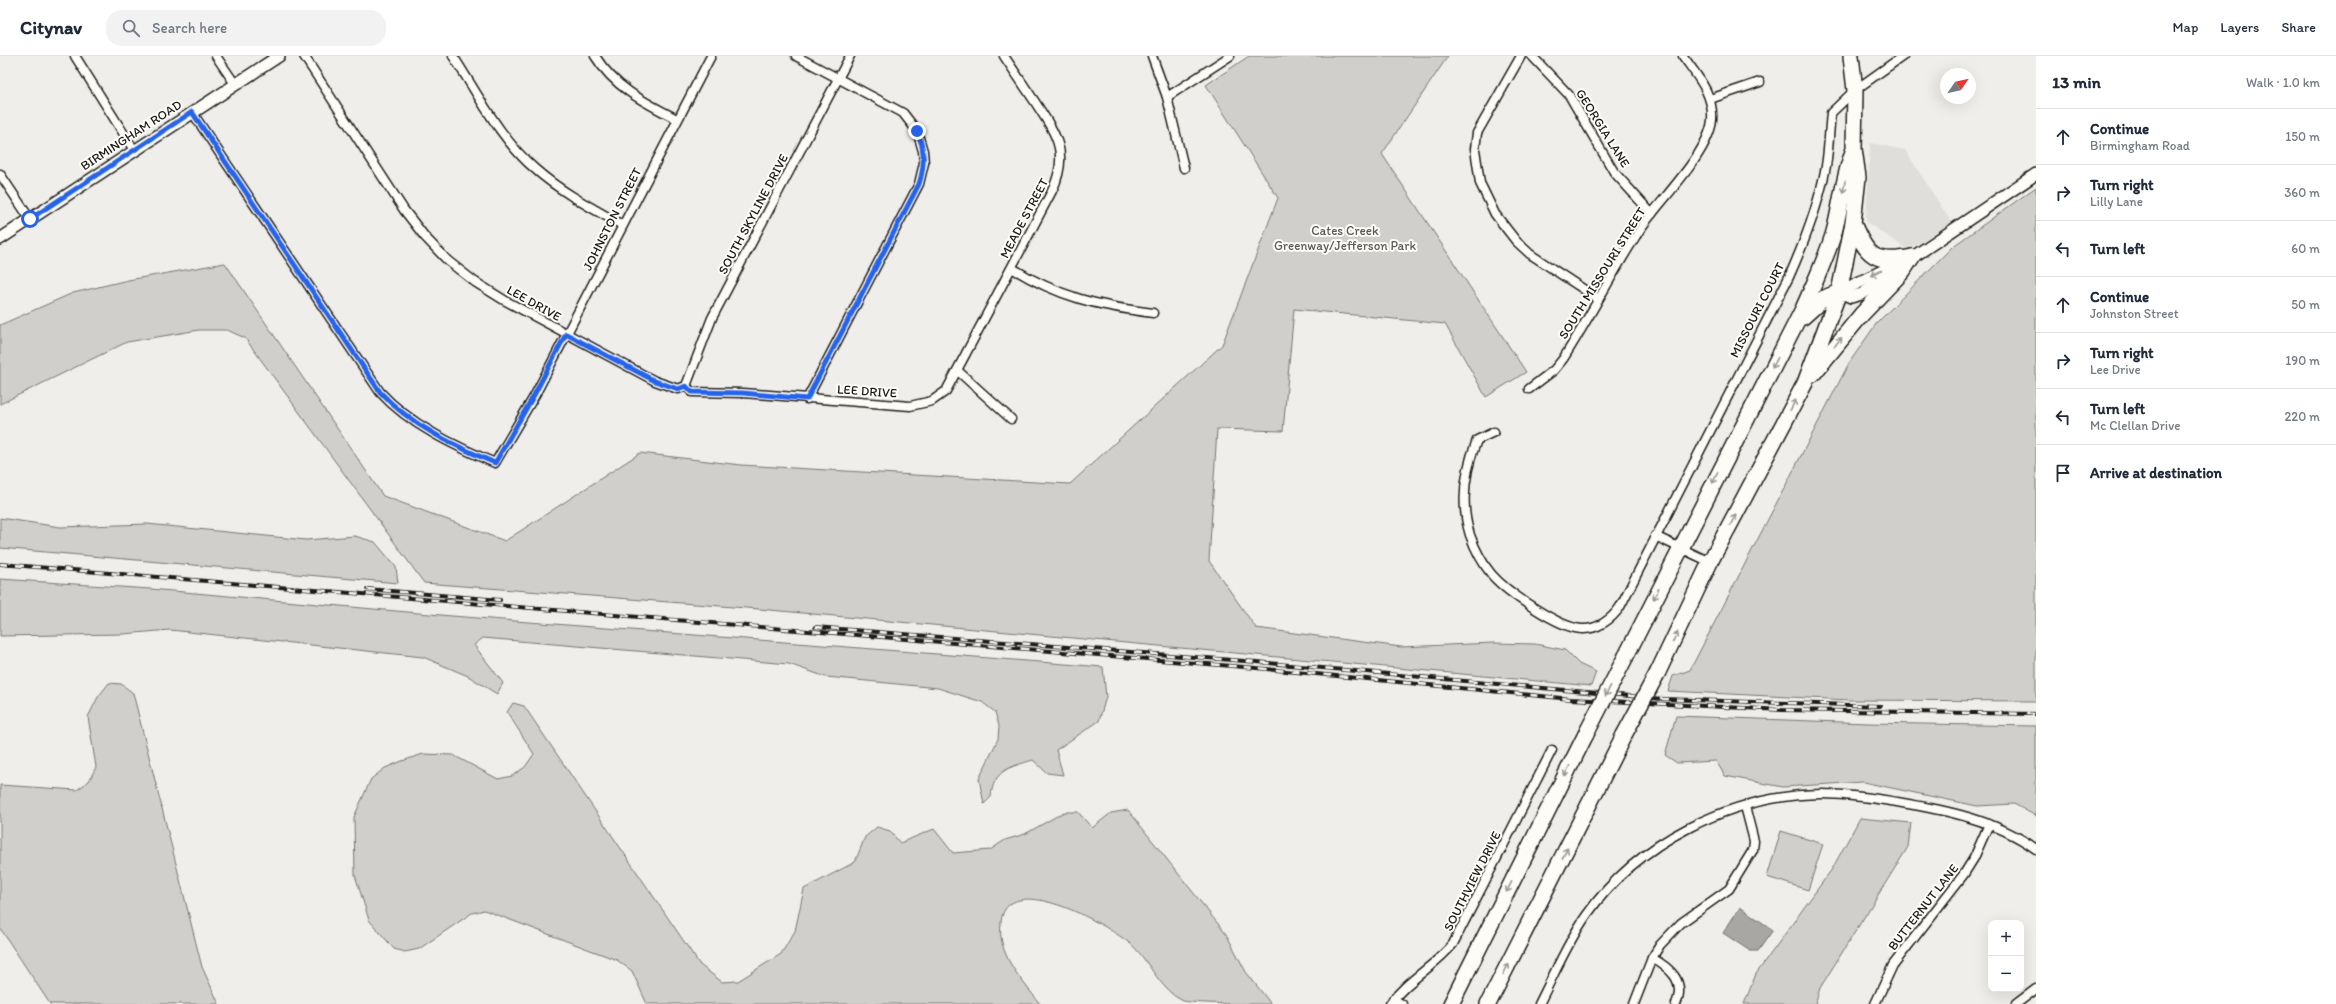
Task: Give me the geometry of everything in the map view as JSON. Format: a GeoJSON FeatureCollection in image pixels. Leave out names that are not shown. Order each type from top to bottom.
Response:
{"type":"FeatureCollection","features":[{"type":"Feature","properties":{"kind":"highway"},"geometry":{"type":"LineString","coordinates":[[1488,1004],[1624,735],[1658,672],[1710,562],[1805,383],[1839,292],[1853,223],[1858,177],[1854,149],[1855,90],[1851,56]]}},
{"type":"Feature","properties":{"kind":"highway"},"geometry":{"type":"LineString","coordinates":[[1451,1004],[1680,547],[1793,328],[1825,259],[1840,209],[1847,166],[1854,149]]}},
{"type":"Feature","properties":{"kind":"highway"},"geometry":{"type":"LineString","coordinates":[[1853,223],[1862,242],[1877,257],[1891,261],[1912,258]]}},
{"type":"Feature","properties":{"kind":"highway"},"geometry":{"type":"LineString","coordinates":[[1805,383],[1840,340],[1903,271],[1912,258]]}},
{"type":"Feature","properties":{"kind":"highway"},"geometry":{"type":"LineString","coordinates":[[1825,259],[1826,276],[1830,285],[1839,292]]}},
{"type":"Feature","properties":{"kind":"highway"},"geometry":{"type":"LineString","coordinates":[[1793,328],[1824,298],[1839,292]]}},
{"type":"Feature","properties":{"kind":"street"},"geometry":{"type":"LineString","coordinates":[[75,56],[134,150]]}},
{"type":"Feature","properties":{"kind":"street"},"geometry":{"type":"LineString","coordinates":[[216,56],[235,84]]}},
{"type":"Feature","properties":{"kind":"street","name":"BIRMINGHAM ROAD"},"geometry":{"type":"LineString","coordinates":[[0,239],[279,56]]}},
{"type":"Feature","properties":{"kind":"street","name":"LEE DRIVE"},"geometry":{"type":"LineString","coordinates":[[304,56],[404,210],[424,237],[448,261],[474,282],[566,334],[655,381],[678,389],[686,386],[692,392],[743,393],[910,406],[922,405],[942,395],[958,371]]}},
{"type":"Feature","properties":{"kind":"street"},"geometry":{"type":"LineString","coordinates":[[453,56],[508,140],[523,158],[565,193],[622,225]]}},
{"type":"Feature","properties":{"kind":"street"},"geometry":{"type":"LineString","coordinates":[[595,56],[610,77],[622,88],[638,99],[677,119]]}},
{"type":"Feature","properties":{"kind":"street","name":"JOHNSTON STREET"},"geometry":{"type":"LineString","coordinates":[[192,112],[380,392],[406,416],[442,437],[495,463],[534,395],[711,56]]}},
{"type":"Feature","properties":{"kind":"street"},"geometry":{"type":"LineString","coordinates":[[796,56],[903,113],[917,131],[924,151],[924,163],[919,184],[807,399]]}},
{"type":"Feature","properties":{"kind":"street","name":"SOUTH SKYLINE DRIVE"},"geometry":{"type":"LineString","coordinates":[[686,386],[712,318],[850,56]]}},
{"type":"Feature","properties":{"kind":"street","name":"MEADE STREET"},"geometry":{"type":"LineString","coordinates":[[958,371],[1058,179],[1061,154],[1054,130],[1004,56]]}},
{"type":"Feature","properties":{"kind":"street"},"geometry":{"type":"LineString","coordinates":[[1152,56],[1167,97],[1184,168]]}},
{"type":"Feature","properties":{"kind":"street"},"geometry":{"type":"LineString","coordinates":[[1167,97],[1230,56]]}},
{"type":"Feature","properties":{"kind":"street"},"geometry":{"type":"LineString","coordinates":[[1521,56],[1477,133],[1475,149],[1479,178],[1487,200],[1495,214],[1516,241],[1530,254],[1597,298]]}},
{"type":"Feature","properties":{"kind":"street","name":"GEORGIA LANE"},"geometry":{"type":"LineString","coordinates":[[1532,56],[1568,94],[1614,172],[1629,191],[1652,214]]}},
{"type":"Feature","properties":{"kind":"street"},"geometry":{"type":"LineString","coordinates":[[1683,56],[1707,90],[1710,99],[1760,82]]}},
{"type":"Feature","properties":{"kind":"street"},"geometry":{"type":"LineString","coordinates":[[1855,90],[1903,56]]}},
{"type":"Feature","properties":{"kind":"street","name":"MISSOURI COURT"},"geometry":{"type":"LineString","coordinates":[[1494,432],[1477,440],[1471,455],[1464,488],[1467,524],[1478,553],[1491,573],[1508,591],[1527,604],[1554,619],[1582,629],[1602,624],[1620,607],[1798,257],[1822,186],[1829,143],[1831,113],[1855,90]]}},
{"type":"Feature","properties":{"kind":"street","name":"SOUTH MISSOURI STREET"},"geometry":{"type":"LineString","coordinates":[[1529,389],[1554,370],[1563,359],[1597,298],[1652,214],[1697,155],[1712,123],[1710,99]]}},
{"type":"Feature","properties":{"kind":"street"},"geometry":{"type":"LineString","coordinates":[[0,174],[30,219]]}},
{"type":"Feature","properties":{"kind":"street"},"geometry":{"type":"LineString","coordinates":[[1839,292],[1851,297],[1862,294],[1881,283],[1912,258],[2036,174]]}},
{"type":"Feature","properties":{"kind":"street"},"geometry":{"type":"LineString","coordinates":[[1012,268],[1065,295],[1107,307],[1153,313]]}},
{"type":"Feature","properties":{"kind":"street"},"geometry":{"type":"LineString","coordinates":[[958,371],[1011,419]]}},
{"type":"Feature","properties":{"kind":"street"},"geometry":{"type":"LineString","coordinates":[[1655,536],[1710,562]]}},
{"type":"Feature","properties":{"kind":"street","name":"SOUTHVIEW DRIVE"},"geometry":{"type":"LineString","coordinates":[[1391,1002],[1411,981],[1436,962],[1460,932],[1552,750]]}},
{"type":"Feature","properties":{"kind":"street"},"geometry":{"type":"LineString","coordinates":[[1539,1004],[1586,916],[1608,888],[1640,859],[1662,843],[1691,827],[1745,806],[1787,797],[1820,794],[1854,795],[1954,812],[1989,824],[2036,849]]}},
{"type":"Feature","properties":{"kind":"street"},"geometry":{"type":"LineString","coordinates":[[1634,1004],[1652,958],[1670,932],[1729,889],[1753,850],[1754,842],[1745,806]]}},
{"type":"Feature","properties":{"kind":"street","name":"BUTTERNUT LANE"},"geometry":{"type":"LineString","coordinates":[[1875,1004],[1893,966],[1964,874],[1974,858],[1989,824]]}},
{"type":"Feature","properties":{"kind":"street"},"geometry":{"type":"LineString","coordinates":[[1652,958],[1666,966],[1676,977],[1679,995],[1676,1004]]}},
{"type":"Feature","properties":{"kind":"street"},"geometry":{"type":"LineString","coordinates":[[2016,1004],[2036,989]]}},
{"type":"Feature","properties":{"kind":"street"},"geometry":{"type":"LineString","coordinates":[[1391,1002],[1402,1004]]}},
{"type":"Feature","properties":{"kind":"shaded area"},"geometry":{"type":"Polygon","coordinates":[[[1870,143],[1905,150],[1952,223],[1908,250],[1866,222],[1870,143]]]}},
{"type":"Feature","properties":{"kind":"shaded area"},"geometry":{"type":"Polygon","coordinates":[[[1740,907],[1773,930],[1758,951],[1750,951],[1723,933],[1740,907]]]}},
{"type":"Feature","properties":{"kind":"green space","name":"Cates Creek Greenway/Jefferson Park"},"geometry":{"type":"Polygon","coordinates":[[[1249,56],[1448,56],[1382,154],[1526,372],[1486,397],[1445,324],[1294,309],[1283,431],[1217,429],[1209,561],[1256,628],[1401,647],[1493,643],[1535,644],[1565,650],[1579,664],[1596,672],[1591,686],[759,609],[424,583],[245,338],[227,330],[199,330],[127,342],[0,404],[0,325],[73,293],[128,280],[225,263],[383,496],[505,541],[640,453],[741,465],[1070,484],[1222,345],[1278,198],[1206,85],[1249,56]]]}},
{"type":"Feature","properties":{"kind":"green space"},"geometry":{"type":"Polygon","coordinates":[[[2036,187],[2036,701],[1850,700],[1668,691],[1673,676],[1690,670],[1849,363],[1876,324],[1952,247],[2036,187]]]}},
{"type":"Feature","properties":{"kind":"green space"},"geometry":{"type":"Polygon","coordinates":[[[0,518],[60,527],[147,524],[306,540],[355,536],[375,542],[396,567],[398,583],[0,548],[0,518]]]}},
{"type":"Feature","properties":{"kind":"green space"},"geometry":{"type":"Polygon","coordinates":[[[0,579],[150,589],[452,616],[1103,667],[1106,697],[1099,721],[1056,750],[1063,775],[1047,773],[1033,760],[1017,765],[999,775],[992,788],[991,797],[984,804],[979,779],[998,739],[999,726],[995,712],[982,702],[938,688],[826,677],[789,664],[483,638],[474,645],[503,683],[497,694],[468,676],[423,657],[170,630],[123,634],[0,636],[0,579]]]}},
{"type":"Feature","properties":{"kind":"green space"},"geometry":{"type":"Polygon","coordinates":[[[109,683],[121,684],[133,693],[202,967],[219,1004],[50,1004],[0,928],[0,785],[77,790],[89,781],[96,767],[88,717],[98,697],[109,683]]]}},
{"type":"Feature","properties":{"kind":"green space"},"geometry":{"type":"Polygon","coordinates":[[[513,703],[524,706],[700,965],[722,982],[738,981],[781,954],[795,931],[804,889],[855,862],[865,837],[877,827],[890,831],[900,843],[934,829],[953,853],[990,850],[1005,840],[1025,834],[1064,812],[1078,812],[1092,828],[1111,813],[1128,810],[1226,934],[1246,972],[1271,1004],[1183,1001],[1168,991],[1140,954],[1123,938],[1085,916],[1062,906],[1040,900],[1022,900],[1008,906],[1001,922],[1001,934],[1003,946],[1012,966],[1040,1004],[647,1004],[632,971],[617,960],[484,910],[472,913],[419,949],[405,952],[394,949],[369,920],[355,875],[354,817],[371,779],[385,768],[423,754],[453,755],[498,779],[512,776],[525,767],[534,754],[507,712],[513,703]]]}},
{"type":"Feature","properties":{"kind":"green space"},"geometry":{"type":"Polygon","coordinates":[[[1676,716],[1868,723],[2036,726],[2036,816],[2014,804],[1977,806],[1863,782],[1783,787],[1725,776],[1716,761],[1677,763],[1665,755],[1676,716]]]}},
{"type":"Feature","properties":{"kind":"green space"},"geometry":{"type":"Polygon","coordinates":[[[1860,818],[1911,823],[1908,847],[1820,988],[1815,1004],[1744,1004],[1756,974],[1832,869],[1860,818]]]}},
{"type":"Feature","properties":{"kind":"green space"},"geometry":{"type":"Polygon","coordinates":[[[1781,831],[1823,844],[1808,890],[1767,877],[1781,831]]]}},
{"type":"Feature","properties":{"kind":"railway"},"geometry":{"type":"LineString","coordinates":[[0,564],[1256,668],[1571,699],[1782,710],[2036,714]]}},
{"type":"Feature","properties":{"kind":"railway"},"geometry":{"type":"LineString","coordinates":[[367,589],[500,600]]}},
{"type":"Feature","properties":{"kind":"railway"},"geometry":{"type":"LineString","coordinates":[[815,627],[1257,662],[1663,699],[1880,706]]}},
{"type":"Feature","properties":{"kind":"route"},"geometry":{"type":"LineString","coordinates":[[30,219],[192,112],[380,392],[395,408],[406,416],[442,437],[495,463],[534,395],[566,334],[655,381],[678,389],[686,386],[692,392],[743,393],[807,399],[919,184],[923,174],[924,151],[917,131]]}}]}
